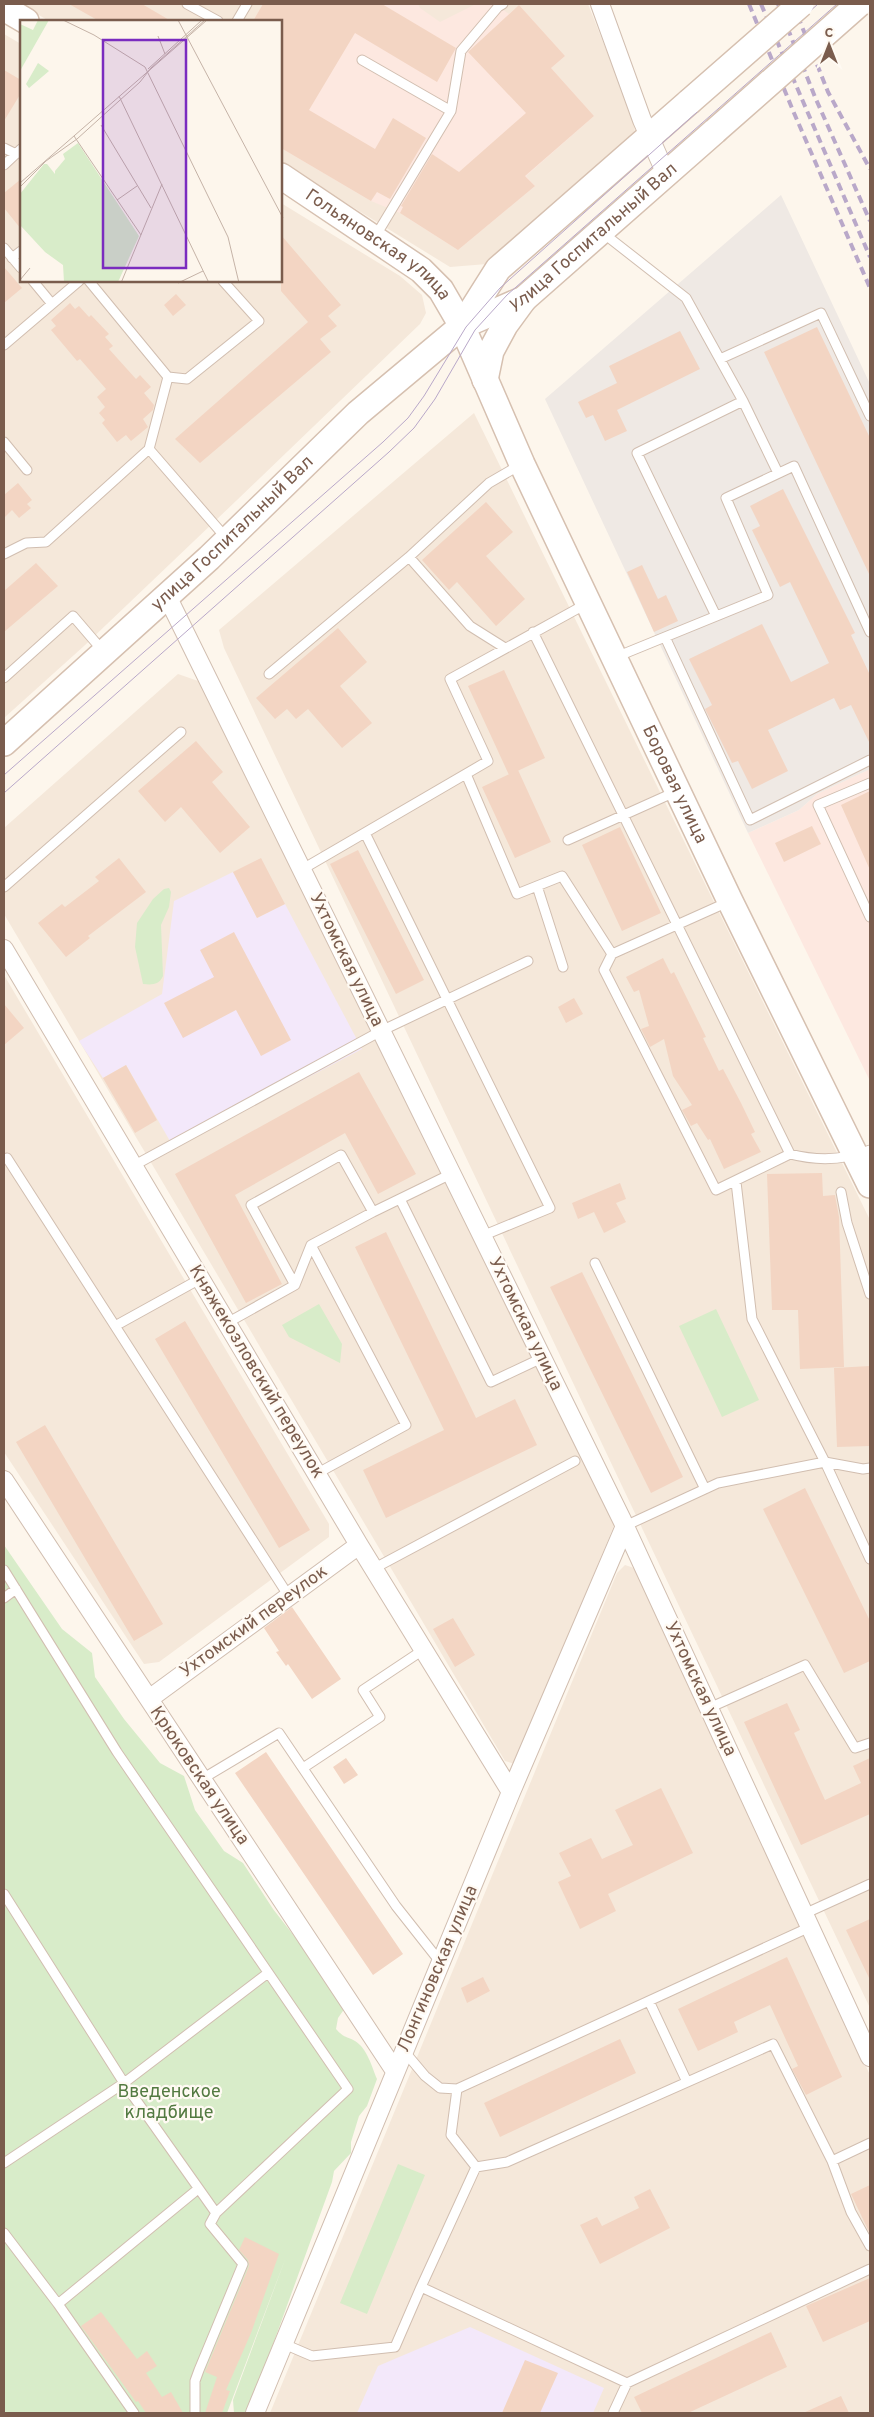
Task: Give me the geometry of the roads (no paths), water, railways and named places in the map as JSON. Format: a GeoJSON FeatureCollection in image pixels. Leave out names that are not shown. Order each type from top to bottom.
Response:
{"type":"FeatureCollection","features":[{"type":"Feature","properties":{"kind":"main road","name":"улица Госпитальный Вал"},"geometry":{"type":"LineString","coordinates":[[462,326],[498,269],[801,4]]}},
{"type":"Feature","properties":{"kind":"main road","name":"улица Госпитальный Вал"},"geometry":{"type":"LineString","coordinates":[[4,743],[228,540],[358,413],[462,326],[524,298],[859,4]]}},
{"type":"Feature","properties":{"kind":"main road"},"geometry":{"type":"LineString","coordinates":[[4,8],[24,20]]}},
{"type":"Feature","properties":{"kind":"main road","name":"Гольяновская улица"},"geometry":{"type":"LineString","coordinates":[[282,177],[422,270],[440,290],[462,326]]}},
{"type":"Feature","properties":{"kind":"main road"},"geometry":{"type":"LineString","coordinates":[[485,380],[491,351],[505,325],[524,298]]}},
{"type":"Feature","properties":{"kind":"main road","name":"Боровая улица"},"geometry":{"type":"LineString","coordinates":[[462,326],[522,464],[616,657],[730,901],[863,1153],[870,1185]]}},
{"type":"Feature","properties":{"kind":"street"},"geometry":{"type":"LineString","coordinates":[[600,4],[650,137],[666,174]]}},
{"type":"Feature","properties":{"kind":"street","name":"Ухтомская улица"},"geometry":{"type":"LineString","coordinates":[[167,596],[624,1526],[870,2057]]}},
{"type":"Feature","properties":{"kind":"street","name":"Княжекозловский переулок"},"geometry":{"type":"LineString","coordinates":[[4,950],[316,1474],[511,1792]]}},
{"type":"Feature","properties":{"kind":"street","name":"Крюковская улица"},"geometry":{"type":"LineString","coordinates":[[4,1480],[396,2071]]}},
{"type":"Feature","properties":{"kind":"street","name":"Лонгиновская улица"},"geometry":{"type":"LineString","coordinates":[[255,2413],[511,1792],[624,1526]]}},
{"type":"Feature","properties":{"kind":"street","name":"Ухтомский переулок"},"geometry":{"type":"LineString","coordinates":[[149,1700],[288,1595],[359,1545]]}},
{"type":"Feature","properties":{"kind":"lane"},"geometry":{"type":"LineString","coordinates":[[187,4],[216,20]]}},
{"type":"Feature","properties":{"kind":"lane"},"geometry":{"type":"LineString","coordinates":[[238,20],[247,4]]}},
{"type":"Feature","properties":{"kind":"lane"},"geometry":{"type":"LineString","coordinates":[[374,239],[451,111],[461,50],[498,7],[503,4]]}},
{"type":"Feature","properties":{"kind":"lane"},"geometry":{"type":"LineString","coordinates":[[362,60],[451,111]]}},
{"type":"Feature","properties":{"kind":"lane"},"geometry":{"type":"LineString","coordinates":[[4,148],[18,152]]}},
{"type":"Feature","properties":{"kind":"lane"},"geometry":{"type":"LineString","coordinates":[[4,164],[18,152]]}},
{"type":"Feature","properties":{"kind":"lane"},"geometry":{"type":"LineString","coordinates":[[601,232],[686,298],[743,401],[778,473]]}},
{"type":"Feature","properties":{"kind":"lane"},"geometry":{"type":"LineString","coordinates":[[4,248],[20,267]]}},
{"type":"Feature","properties":{"kind":"lane"},"geometry":{"type":"LineString","coordinates":[[12,258],[20,252]]}},
{"type":"Feature","properties":{"kind":"lane"},"geometry":{"type":"LineString","coordinates":[[33,282],[52,304]]}},
{"type":"Feature","properties":{"kind":"lane"},"geometry":{"type":"LineString","coordinates":[[4,345],[78,282]]}},
{"type":"Feature","properties":{"kind":"lane"},"geometry":{"type":"LineString","coordinates":[[90,282],[168,377],[187,379],[259,321],[224,282]]}},
{"type":"Feature","properties":{"kind":"lane"},"geometry":{"type":"LineString","coordinates":[[720,359],[821,313],[870,416]]}},
{"type":"Feature","properties":{"kind":"lane"},"geometry":{"type":"LineString","coordinates":[[4,554],[26,543],[46,542],[149,448],[168,377]]}},
{"type":"Feature","properties":{"kind":"lane"},"geometry":{"type":"LineString","coordinates":[[716,616],[638,453],[743,401]]}},
{"type":"Feature","properties":{"kind":"lane"},"geometry":{"type":"LineString","coordinates":[[4,442],[27,470]]}},
{"type":"Feature","properties":{"kind":"lane"},"geometry":{"type":"LineString","coordinates":[[149,448],[228,540]]}},
{"type":"Feature","properties":{"kind":"lane"},"geometry":{"type":"LineString","coordinates":[[269,674],[409,557],[489,483],[522,464]]}},
{"type":"Feature","properties":{"kind":"lane"},"geometry":{"type":"LineString","coordinates":[[616,657],[768,594],[726,498],[794,466],[870,632]]}},
{"type":"Feature","properties":{"kind":"lane"},"geometry":{"type":"LineString","coordinates":[[409,557],[470,626],[505,648]]}},
{"type":"Feature","properties":{"kind":"lane"},"geometry":{"type":"LineString","coordinates":[[301,870],[488,761],[450,678],[590,603]]}},
{"type":"Feature","properties":{"kind":"lane"},"geometry":{"type":"LineString","coordinates":[[4,678],[73,616],[105,653]]}},
{"type":"Feature","properties":{"kind":"lane"},"geometry":{"type":"LineString","coordinates":[[534,632],[790,1154]]}},
{"type":"Feature","properties":{"kind":"lane"},"geometry":{"type":"LineString","coordinates":[[665,637],[750,820],[870,760]]}},
{"type":"Feature","properties":{"kind":"lane"},"geometry":{"type":"LineString","coordinates":[[4,887],[180,732]]}},
{"type":"Feature","properties":{"kind":"lane"},"geometry":{"type":"LineString","coordinates":[[466,774],[517,894],[562,876],[612,954]]}},
{"type":"Feature","properties":{"kind":"lane"},"geometry":{"type":"LineString","coordinates":[[870,783],[818,805],[870,916]]}},
{"type":"Feature","properties":{"kind":"lane"},"geometry":{"type":"LineString","coordinates":[[568,840],[678,790]]}},
{"type":"Feature","properties":{"kind":"lane"},"geometry":{"type":"LineString","coordinates":[[365,834],[550,1208],[482,1236]]}},
{"type":"Feature","properties":{"kind":"lane"},"geometry":{"type":"LineString","coordinates":[[537,886],[563,967]]}},
{"type":"Feature","properties":{"kind":"lane"},"geometry":{"type":"LineString","coordinates":[[730,901],[612,954],[604,970],[716,1190],[736,1182],[790,1154],[809,1159],[863,1153]]}},
{"type":"Feature","properties":{"kind":"lane"},"geometry":{"type":"LineString","coordinates":[[133,1166],[381,1031],[528,961]]}},
{"type":"Feature","properties":{"kind":"lane"},"geometry":{"type":"LineString","coordinates":[[295,1285],[252,1205],[341,1155],[373,1212]]}},
{"type":"Feature","properties":{"kind":"lane"},"geometry":{"type":"LineString","coordinates":[[7,1158],[288,1595]]}},
{"type":"Feature","properties":{"kind":"lane"},"geometry":{"type":"LineString","coordinates":[[227,1323],[295,1285],[311,1245],[451,1174]]}},
{"type":"Feature","properties":{"kind":"lane"},"geometry":{"type":"LineString","coordinates":[[736,1182],[752,1319],[825,1462],[870,1559]]}},
{"type":"Feature","properties":{"kind":"lane"},"geometry":{"type":"LineString","coordinates":[[841,1192],[847,1223],[870,1294]]}},
{"type":"Feature","properties":{"kind":"lane"},"geometry":{"type":"LineString","coordinates":[[400,1199],[491,1382],[542,1358]]}},
{"type":"Feature","properties":{"kind":"lane"},"geometry":{"type":"LineString","coordinates":[[311,1245],[406,1425],[316,1474]]}},
{"type":"Feature","properties":{"kind":"lane"},"geometry":{"type":"LineString","coordinates":[[595,1263],[704,1489]]}},
{"type":"Feature","properties":{"kind":"lane"},"geometry":{"type":"LineString","coordinates":[[115,1326],[200,1279]]}},
{"type":"Feature","properties":{"kind":"lane"},"geometry":{"type":"LineString","coordinates":[[374,1569],[575,1461]]}},
{"type":"Feature","properties":{"kind":"lane"},"geometry":{"type":"LineString","coordinates":[[624,1526],[718,1483],[825,1462],[863,1469],[870,1468]]}},
{"type":"Feature","properties":{"kind":"lane"},"geometry":{"type":"LineString","coordinates":[[4,1570],[48,1644],[117,1752],[348,2089],[216,2213],[210,2224],[243,2264],[198,2370],[195,2381],[195,2413]]}},
{"type":"Feature","properties":{"kind":"lane"},"geometry":{"type":"LineString","coordinates":[[4,1598],[16,1589]]}},
{"type":"Feature","properties":{"kind":"lane"},"geometry":{"type":"LineString","coordinates":[[303,1768],[380,1717],[364,1690],[423,1650]]}},
{"type":"Feature","properties":{"kind":"lane"},"geometry":{"type":"LineString","coordinates":[[708,1708],[805,1665],[855,1748],[870,1743]]}},
{"type":"Feature","properties":{"kind":"lane"},"geometry":{"type":"LineString","coordinates":[[202,1779],[279,1733],[396,1906],[441,1964]]}},
{"type":"Feature","properties":{"kind":"lane"},"geometry":{"type":"LineString","coordinates":[[404,2051],[425,2076],[440,2088],[457,2089],[649,2001],[807,1920],[870,1884]]}},
{"type":"Feature","properties":{"kind":"lane"},"geometry":{"type":"LineString","coordinates":[[4,1894],[124,2083],[216,2213]]}},
{"type":"Feature","properties":{"kind":"lane"},"geometry":{"type":"LineString","coordinates":[[4,2163],[124,2083],[268,1973]]}},
{"type":"Feature","properties":{"kind":"lane"},"geometry":{"type":"LineString","coordinates":[[649,2001],[687,2082]]}},
{"type":"Feature","properties":{"kind":"lane"},"geometry":{"type":"LineString","coordinates":[[476,2167],[507,2162],[773,2044],[832,2161],[851,2212],[870,2246]]}},
{"type":"Feature","properties":{"kind":"lane"},"geometry":{"type":"LineString","coordinates":[[457,2089],[451,2135],[476,2167]]}},
{"type":"Feature","properties":{"kind":"lane"},"geometry":{"type":"LineString","coordinates":[[832,2161],[870,2143]]}},
{"type":"Feature","properties":{"kind":"lane"},"geometry":{"type":"LineString","coordinates":[[284,2344],[312,2356],[395,2347],[476,2167]]}},
{"type":"Feature","properties":{"kind":"lane"},"geometry":{"type":"LineString","coordinates":[[58,2304],[198,2189]]}},
{"type":"Feature","properties":{"kind":"lane"},"geometry":{"type":"LineString","coordinates":[[4,2233],[58,2304],[134,2413]]}},
{"type":"Feature","properties":{"kind":"lane"},"geometry":{"type":"LineString","coordinates":[[613,2413],[628,2383],[870,2269]]}},
{"type":"Feature","properties":{"kind":"lane"},"geometry":{"type":"LineString","coordinates":[[422,2287],[628,2383]]}},
{"type":"Feature","properties":{"kind":"tram line"},"geometry":{"type":"LineString","coordinates":[[4,775],[383,442],[408,418],[424,396],[466,327],[500,288],[818,4]]}},
{"type":"Feature","properties":{"kind":"tram line"},"geometry":{"type":"LineString","coordinates":[[4,793],[389,452],[414,428],[435,399],[475,330],[507,295],[837,4]]}},
{"type":"Feature","properties":{"kind":"railway"},"geometry":{"type":"LineString","coordinates":[[749,4],[870,288]]}},
{"type":"Feature","properties":{"kind":"railway"},"geometry":{"type":"LineString","coordinates":[[761,4],[870,257]]}},
{"type":"Feature","properties":{"kind":"railway"},"geometry":{"type":"LineString","coordinates":[[778,4],[815,97],[870,221]]}},
{"type":"Feature","properties":{"kind":"railway"},"geometry":{"type":"LineString","coordinates":[[793,4],[828,92],[870,169]]}},
{"type":"Feature","properties":{"kind":"park label","name":"Введенское кладбище"},"geometry":{"type":"Point","coordinates":[169,2102]}}]}
